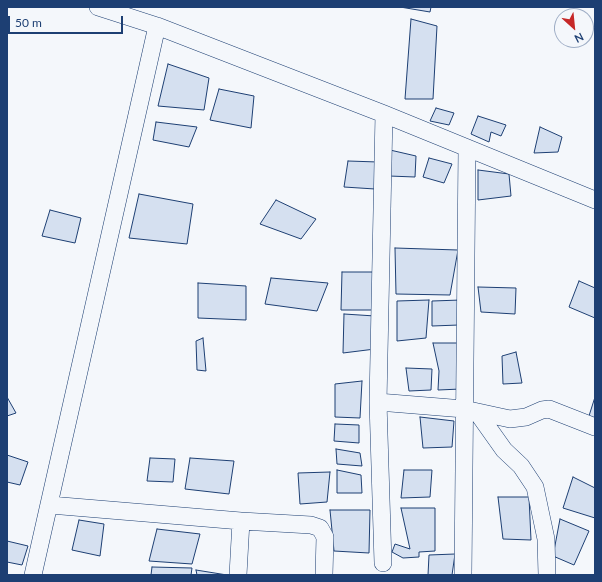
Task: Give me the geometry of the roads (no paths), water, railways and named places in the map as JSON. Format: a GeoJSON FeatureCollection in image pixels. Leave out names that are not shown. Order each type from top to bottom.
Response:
{"type":"FeatureCollection","features":[{"type":"Feature","properties":{"kind":"street"},"geometry":{"type":"LineString","coordinates":[[98,7],[157,26],[384,114],[595,200]]}},
{"type":"Feature","properties":{"kind":"street"},"geometry":{"type":"LineString","coordinates":[[33,575],[157,26]]}},
{"type":"Feature","properties":{"kind":"street"},"geometry":{"type":"LineString","coordinates":[[383,563],[378,402],[384,114]]}},
{"type":"Feature","properties":{"kind":"street"},"geometry":{"type":"LineString","coordinates":[[463,575],[471,410],[467,148]]}},
{"type":"Feature","properties":{"kind":"street"},"geometry":{"type":"LineString","coordinates":[[378,402],[471,410],[510,419],[519,419],[542,410],[549,409],[595,427]]}},
{"type":"Feature","properties":{"kind":"street"},"geometry":{"type":"LineString","coordinates":[[471,410],[504,450],[521,466],[535,487],[546,539],[546,575]]}},
{"type":"Feature","properties":{"kind":"street"},"geometry":{"type":"LineString","coordinates":[[50,505],[241,521],[311,524],[320,528],[325,537],[324,575]]}},
{"type":"Feature","properties":{"kind":"street"},"geometry":{"type":"LineString","coordinates":[[238,575],[241,521]]}}]}
